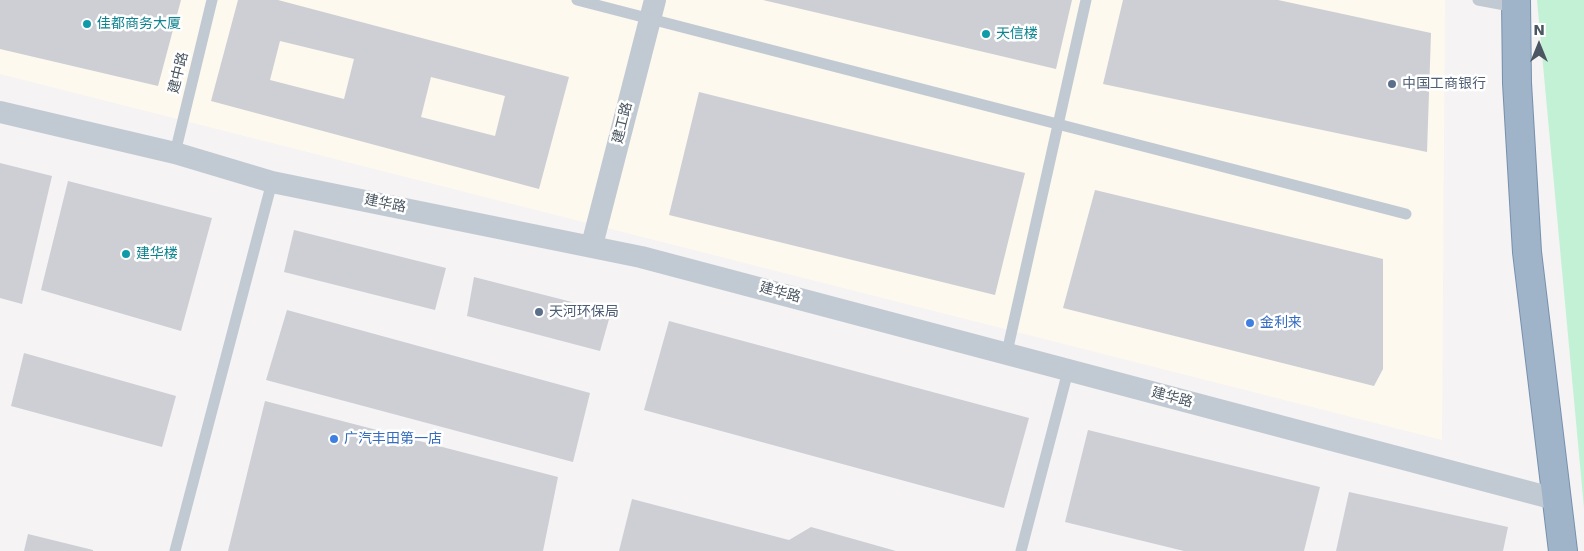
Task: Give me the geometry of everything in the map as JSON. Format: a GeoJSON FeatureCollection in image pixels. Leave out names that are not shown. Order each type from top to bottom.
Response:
{"type":"FeatureCollection","features":[{"type":"Feature","properties":{"kind":"highway"},"geometry":{"type":"LineString","coordinates":[[1516,4],[1517,83],[1527,252],[1555,499],[1563,551]]}},
{"type":"Feature","properties":{"kind":"street","name":"建工路"},"geometry":{"type":"LineString","coordinates":[[592,245],[652,9]]}},
{"type":"Feature","properties":{"kind":"street","name":"建华路"},"geometry":{"type":"LineString","coordinates":[[0,112],[175,153],[272,182],[592,245],[1006,352],[1068,371],[1555,499]]}},
{"type":"Feature","properties":{"kind":"lane","name":"建中路"},"geometry":{"type":"LineString","coordinates":[[175,153],[212,0]]}},
{"type":"Feature","properties":{"kind":"lane"},"geometry":{"type":"LineString","coordinates":[[577,0],[652,9],[1058,124],[1406,214]]}},
{"type":"Feature","properties":{"kind":"lane"},"geometry":{"type":"LineString","coordinates":[[1006,352],[1086,0]]}},
{"type":"Feature","properties":{"kind":"lane"},"geometry":{"type":"LineString","coordinates":[[1478,0],[1516,4]]}},
{"type":"Feature","properties":{"kind":"lane"},"geometry":{"type":"LineString","coordinates":[[175,551],[272,182]]}},
{"type":"Feature","properties":{"kind":"lane"},"geometry":{"type":"LineString","coordinates":[[1021,551],[1068,371]]}},
{"type":"Feature","properties":{"kind":"shaded area"},"geometry":{"type":"Polygon","coordinates":[[[0,0],[1445,0],[1442,440],[0,74],[0,0]]]}},
{"type":"Feature","properties":{"kind":"green space"},"geometry":{"type":"Polygon","coordinates":[[[1537,0],[1584,0],[1584,508],[1537,0]]]}},
{"type":"Feature","properties":{"kind":"building","name":"佳都商务大厦"},"geometry":{"type":"Polygon","coordinates":[[[0,0],[181,0],[158,86],[0,49],[0,0]]]}},
{"type":"Feature","properties":{"kind":"building"},"geometry":{"type":"Polygon","coordinates":[[[238,0],[278,0],[569,77],[539,189],[211,101],[238,0]],[[280,41],[270,80],[344,99],[354,59],[280,41]],[[431,77],[421,117],[495,136],[505,96],[431,77]]]}},
{"type":"Feature","properties":{"kind":"building","name":"天信楼"},"geometry":{"type":"Polygon","coordinates":[[[763,0],[1072,0],[1056,69],[763,0]]]}},
{"type":"Feature","properties":{"kind":"building"},"geometry":{"type":"Polygon","coordinates":[[[1123,0],[1278,0],[1431,33],[1427,152],[1103,84],[1123,0]]]}},
{"type":"Feature","properties":{"kind":"building"},"geometry":{"type":"Polygon","coordinates":[[[699,92],[1025,173],[995,295],[669,215],[699,92]]]}},
{"type":"Feature","properties":{"kind":"building"},"geometry":{"type":"Polygon","coordinates":[[[0,163],[52,176],[22,304],[0,298],[0,163]]]}},
{"type":"Feature","properties":{"kind":"building","name":"建华楼"},"geometry":{"type":"Polygon","coordinates":[[[68,181],[212,218],[181,331],[41,290],[68,181]]]}},
{"type":"Feature","properties":{"kind":"building"},"geometry":{"type":"Polygon","coordinates":[[[1095,190],[1383,259],[1383,369],[1374,386],[1063,308],[1095,190]]]}},
{"type":"Feature","properties":{"kind":"building"},"geometry":{"type":"Polygon","coordinates":[[[294,230],[446,268],[435,310],[284,272],[294,230]]]}},
{"type":"Feature","properties":{"kind":"building"},"geometry":{"type":"Polygon","coordinates":[[[474,277],[611,312],[600,351],[467,316],[474,277]]]}},
{"type":"Feature","properties":{"kind":"building"},"geometry":{"type":"Polygon","coordinates":[[[287,310],[590,393],[573,462],[266,380],[287,310]]]}},
{"type":"Feature","properties":{"kind":"building"},"geometry":{"type":"Polygon","coordinates":[[[669,321],[1029,418],[1004,508],[644,410],[669,321]]]}},
{"type":"Feature","properties":{"kind":"building"},"geometry":{"type":"Polygon","coordinates":[[[24,353],[176,396],[162,447],[11,406],[24,353]]]}},
{"type":"Feature","properties":{"kind":"building","name":"广汽丰田第一店"},"geometry":{"type":"Polygon","coordinates":[[[265,401],[558,477],[543,551],[228,551],[265,401]]]}},
{"type":"Feature","properties":{"kind":"building"},"geometry":{"type":"Polygon","coordinates":[[[1088,430],[1320,487],[1304,551],[1184,551],[1065,522],[1088,430]]]}},
{"type":"Feature","properties":{"kind":"building"},"geometry":{"type":"Polygon","coordinates":[[[1349,492],[1508,527],[1503,551],[1336,551],[1349,492]]]}},
{"type":"Feature","properties":{"kind":"building"},"geometry":{"type":"Polygon","coordinates":[[[632,499],[789,540],[811,527],[896,551],[619,551],[632,499]]]}},
{"type":"Feature","properties":{"kind":"building"},"geometry":{"type":"Polygon","coordinates":[[[28,534],[93,550],[93,551],[24,551],[28,534]]]}},
{"type":"Feature","properties":{"kind":"place","name":"佳都商务大厦"},"geometry":{"type":"Point","coordinates":[87,24]}},
{"type":"Feature","properties":{"kind":"place","name":"天信楼"},"geometry":{"type":"Point","coordinates":[986,34]}},
{"type":"Feature","properties":{"kind":"place","name":"中国工商银行"},"geometry":{"type":"Point","coordinates":[1392,84]}},
{"type":"Feature","properties":{"kind":"place","name":"建华楼"},"geometry":{"type":"Point","coordinates":[126,254]}},
{"type":"Feature","properties":{"kind":"place","name":"天河环保局"},"geometry":{"type":"Point","coordinates":[539,312]}},
{"type":"Feature","properties":{"kind":"place","name":"金利来"},"geometry":{"type":"Point","coordinates":[1250,323]}},
{"type":"Feature","properties":{"kind":"place","name":"广汽丰田第一店"},"geometry":{"type":"Point","coordinates":[334,439]}}]}
